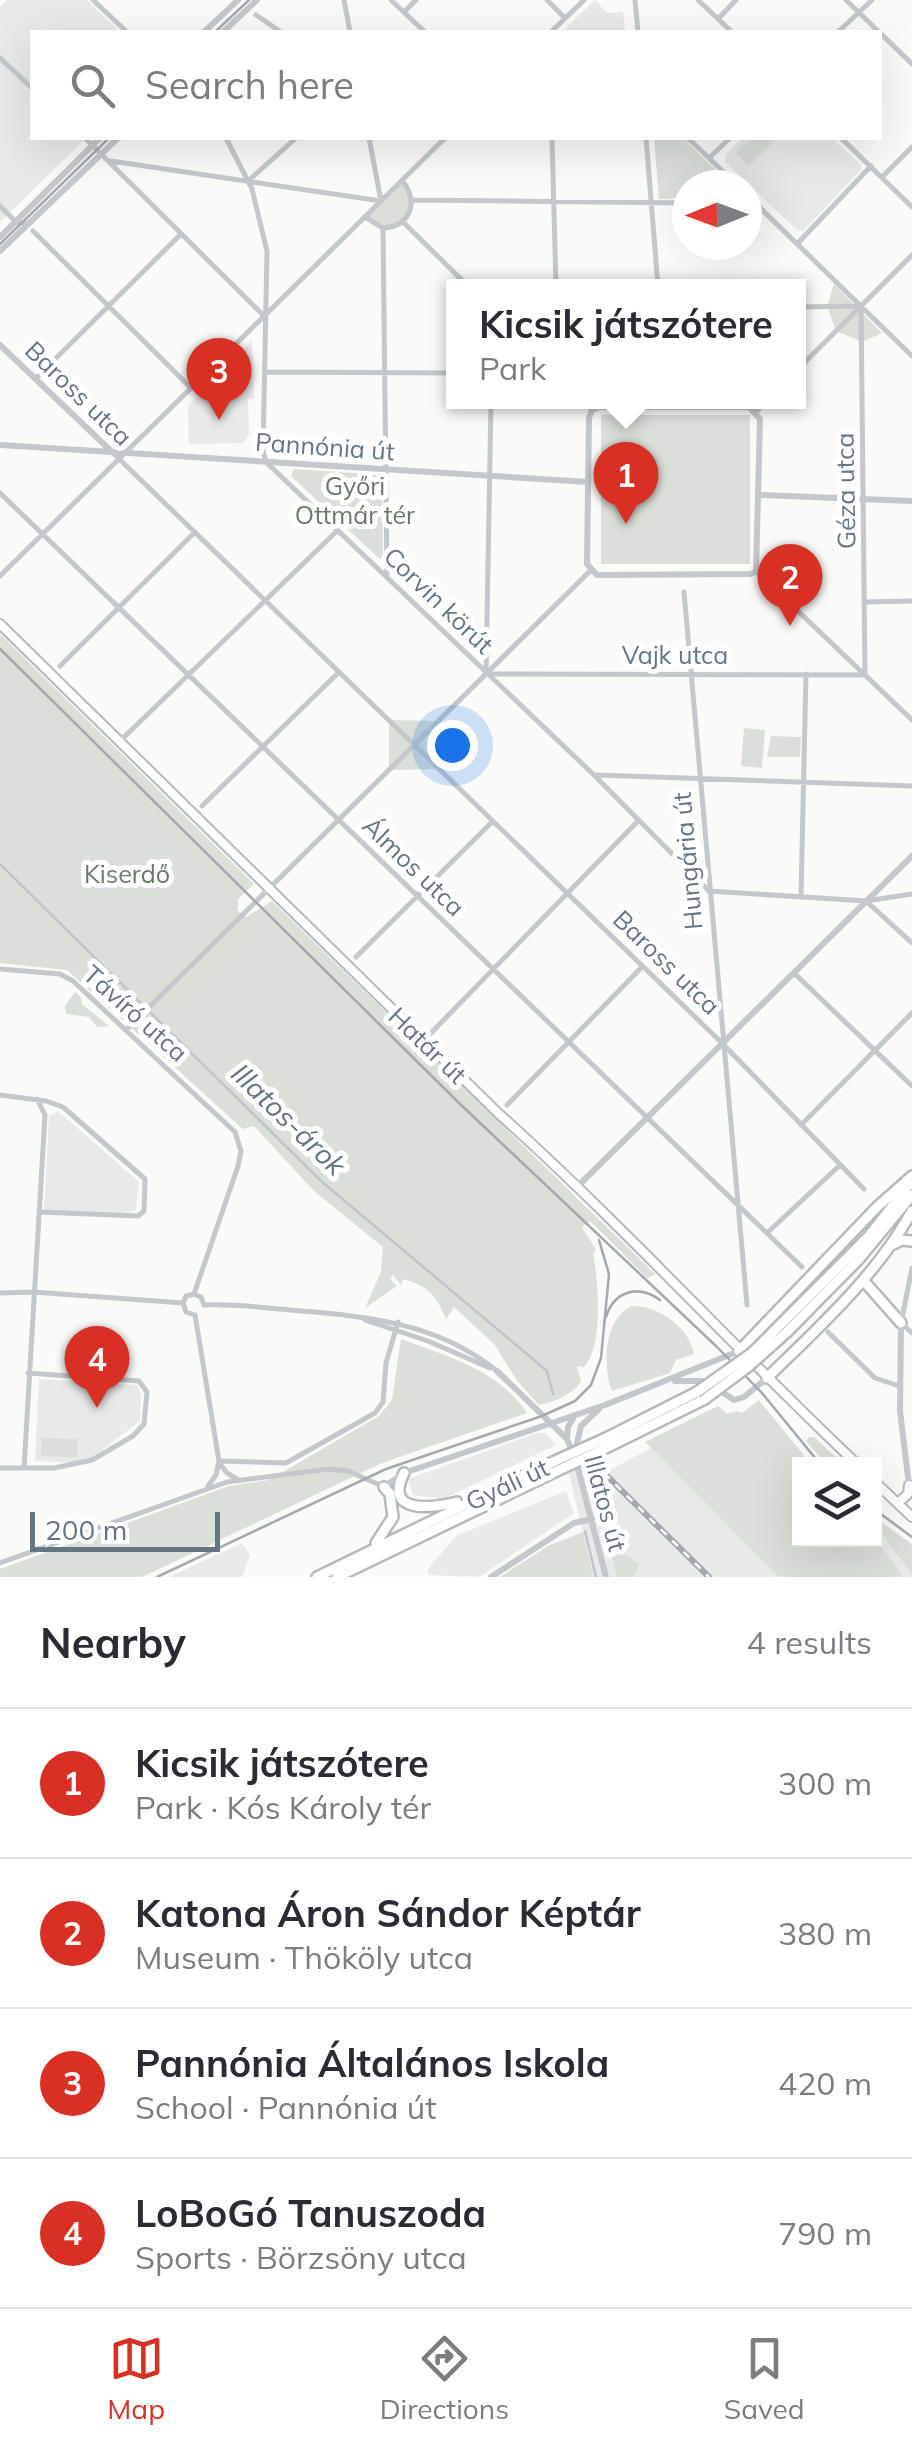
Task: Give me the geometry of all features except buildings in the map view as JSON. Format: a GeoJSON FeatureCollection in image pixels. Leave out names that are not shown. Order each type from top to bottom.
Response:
{"type":"FeatureCollection","features":[{"type":"Feature","properties":{"kind":"main road","name":"Határ út"},"geometry":{"type":"LineString","coordinates":[[0,624],[268,889],[578,1186],[739,1351],[850,1457]]}},
{"type":"Feature","properties":{"kind":"main road"},"geometry":{"type":"LineString","coordinates":[[784,1329],[869,1236],[912,1178]]}},
{"type":"Feature","properties":{"kind":"main road"},"geometry":{"type":"LineString","coordinates":[[739,1351],[877,1207],[912,1178]]}},
{"type":"Feature","properties":{"kind":"main road"},"geometry":{"type":"LineString","coordinates":[[784,1329],[869,1248],[912,1194]]}},
{"type":"Feature","properties":{"kind":"main road"},"geometry":{"type":"LineString","coordinates":[[767,1378],[863,1280],[894,1244],[912,1211]]}},
{"type":"Feature","properties":{"kind":"main road"},"geometry":{"type":"LineString","coordinates":[[894,1244],[901,1240],[911,1243]]}},
{"type":"Feature","properties":{"kind":"main road"},"geometry":{"type":"LineString","coordinates":[[863,1280],[902,1324]]}},
{"type":"Feature","properties":{"kind":"main road","name":"Gyáli út"},"geometry":{"type":"LineString","coordinates":[[337,1577],[701,1396],[784,1329]]}},
{"type":"Feature","properties":{"kind":"main road","name":"Gyáli út"},"geometry":{"type":"LineString","coordinates":[[318,1577],[475,1499],[557,1466]]}},
{"type":"Feature","properties":{"kind":"main road"},"geometry":{"type":"LineString","coordinates":[[404,1472],[400,1494],[412,1506],[435,1507],[475,1499]]}},
{"type":"Feature","properties":{"kind":"main road"},"geometry":{"type":"LineString","coordinates":[[909,1485],[912,1496]]}},
{"type":"Feature","properties":{"kind":"main road"},"geometry":{"type":"LineString","coordinates":[[898,1503],[908,1494],[909,1485]]}},
{"type":"Feature","properties":{"kind":"main road"},"geometry":{"type":"LineString","coordinates":[[370,1549],[392,1522],[392,1500],[384,1487]]}},
{"type":"Feature","properties":{"kind":"main road"},"geometry":{"type":"LineString","coordinates":[[882,1488],[912,1517]]}},
{"type":"Feature","properties":{"kind":"street"},"geometry":{"type":"LineString","coordinates":[[94,0],[125,30]]}},
{"type":"Feature","properties":{"kind":"street"},"geometry":{"type":"LineString","coordinates":[[206,30],[238,0]]}},
{"type":"Feature","properties":{"kind":"street"},"geometry":{"type":"LineString","coordinates":[[224,30],[257,0]]}},
{"type":"Feature","properties":{"kind":"street"},"geometry":{"type":"LineString","coordinates":[[344,0],[350,30]]}},
{"type":"Feature","properties":{"kind":"street"},"geometry":{"type":"LineString","coordinates":[[391,0],[423,30]]}},
{"type":"Feature","properties":{"kind":"street"},"geometry":{"type":"LineString","coordinates":[[404,12],[416,0]]}},
{"type":"Feature","properties":{"kind":"street"},"geometry":{"type":"LineString","coordinates":[[547,0],[565,18]]}},
{"type":"Feature","properties":{"kind":"street"},"geometry":{"type":"LineString","coordinates":[[553,30],[584,0]]}},
{"type":"Feature","properties":{"kind":"street"},"geometry":{"type":"LineString","coordinates":[[635,0],[638,30]]}},
{"type":"Feature","properties":{"kind":"street"},"geometry":{"type":"LineString","coordinates":[[698,0],[730,30]]}},
{"type":"Feature","properties":{"kind":"street"},"geometry":{"type":"LineString","coordinates":[[718,18],[736,0]]}},
{"type":"Feature","properties":{"kind":"street"},"geometry":{"type":"LineString","coordinates":[[846,0],[877,30]]}},
{"type":"Feature","properties":{"kind":"street"},"geometry":{"type":"LineString","coordinates":[[840,30],[872,0]]}},
{"type":"Feature","properties":{"kind":"street"},"geometry":{"type":"LineString","coordinates":[[256,15],[279,30]]}},
{"type":"Feature","properties":{"kind":"street"},"geometry":{"type":"LineString","coordinates":[[882,35],[912,64]]}},
{"type":"Feature","properties":{"kind":"street"},"geometry":{"type":"LineString","coordinates":[[0,58],[30,86]]}},
{"type":"Feature","properties":{"kind":"street"},"geometry":{"type":"LineString","coordinates":[[87,140],[266,317]]}},
{"type":"Feature","properties":{"kind":"street"},"geometry":{"type":"LineString","coordinates":[[0,237],[98,140]]}},
{"type":"Feature","properties":{"kind":"street"},"geometry":{"type":"LineString","coordinates":[[0,251],[116,140]]}},
{"type":"Feature","properties":{"kind":"street"},"geometry":{"type":"LineString","coordinates":[[227,140],[248,181],[267,250],[262,451],[266,462]]}},
{"type":"Feature","properties":{"kind":"street"},"geometry":{"type":"LineString","coordinates":[[248,181],[294,140]]}},
{"type":"Feature","properties":{"kind":"street"},"geometry":{"type":"LineString","coordinates":[[369,140],[381,201]]}},
{"type":"Feature","properties":{"kind":"street"},"geometry":{"type":"LineString","coordinates":[[0,576],[444,140]]}},
{"type":"Feature","properties":{"kind":"street"},"geometry":{"type":"LineString","coordinates":[[552,140],[556,279]]}},
{"type":"Feature","properties":{"kind":"street"},"geometry":{"type":"LineString","coordinates":[[646,140],[657,279]]}},
{"type":"Feature","properties":{"kind":"street"},"geometry":{"type":"LineString","coordinates":[[690,140],[721,170]]}},
{"type":"Feature","properties":{"kind":"street"},"geometry":{"type":"LineString","coordinates":[[709,158],[728,140]]}},
{"type":"Feature","properties":{"kind":"street"},"geometry":{"type":"LineString","coordinates":[[843,140],[912,206]]}},
{"type":"Feature","properties":{"kind":"street"},"geometry":{"type":"LineString","coordinates":[[882,177],[912,147]]}},
{"type":"Feature","properties":{"kind":"street"},"geometry":{"type":"LineString","coordinates":[[111,161],[381,201]]}},
{"type":"Feature","properties":{"kind":"street"},"geometry":{"type":"LineString","coordinates":[[797,244],[871,166]]}},
{"type":"Feature","properties":{"kind":"street"},"geometry":{"type":"LineString","coordinates":[[364,217],[383,228],[403,222],[412,200],[402,180]]}},
{"type":"Feature","properties":{"kind":"street"},"geometry":{"type":"LineString","coordinates":[[412,200],[672,203]]}},
{"type":"Feature","properties":{"kind":"street"},"geometry":{"type":"LineString","coordinates":[[0,206],[16,222],[26,224]]}},
{"type":"Feature","properties":{"kind":"street"},"geometry":{"type":"LineString","coordinates":[[762,210],[912,356]]}},
{"type":"Feature","properties":{"kind":"street"},"geometry":{"type":"LineString","coordinates":[[16,222],[18,233]]}},
{"type":"Feature","properties":{"kind":"street"},"geometry":{"type":"LineString","coordinates":[[403,222],[461,279]]}},
{"type":"Feature","properties":{"kind":"street"},"geometry":{"type":"LineString","coordinates":[[383,228],[387,576]]}},
{"type":"Feature","properties":{"kind":"street"},"geometry":{"type":"LineString","coordinates":[[33,231],[191,388]]}},
{"type":"Feature","properties":{"kind":"street"},"geometry":{"type":"LineString","coordinates":[[36,378],[182,234]]}},
{"type":"Feature","properties":{"kind":"street"},"geometry":{"type":"LineString","coordinates":[[806,361],[912,255]]}},
{"type":"Feature","properties":{"kind":"street"},"geometry":{"type":"LineString","coordinates":[[806,307],[861,306]]}},
{"type":"Feature","properties":{"kind":"street","name":"Géza utca"},"geometry":{"type":"LineString","coordinates":[[861,306],[865,675]]}},
{"type":"Feature","properties":{"kind":"street","name":"Baross utca"},"geometry":{"type":"LineString","coordinates":[[0,345],[111,451]]}},
{"type":"Feature","properties":{"kind":"street"},"geometry":{"type":"LineString","coordinates":[[266,372],[446,373]]}},
{"type":"Feature","properties":{"kind":"street"},"geometry":{"type":"LineString","coordinates":[[486,674],[491,409]]}},
{"type":"Feature","properties":{"kind":"street"},"geometry":{"type":"LineString","coordinates":[[605,409],[592,410],[588,418],[590,571],[597,576],[756,571]]}},
{"type":"Feature","properties":{"kind":"street"},"geometry":{"type":"LineString","coordinates":[[751,409],[760,419],[756,571],[912,720]]}},
{"type":"Feature","properties":{"kind":"street"},"geometry":{"type":"LineString","coordinates":[[756,412],[759,409]]}},
{"type":"Feature","properties":{"kind":"street","name":"Pannónia út"},"geometry":{"type":"LineString","coordinates":[[0,445],[111,451],[122,456],[588,482]]}},
{"type":"Feature","properties":{"kind":"street","name":"Baross utca"},"geometry":{"type":"LineString","coordinates":[[122,456],[195,532],[722,1044],[864,1190]]}},
{"type":"Feature","properties":{"kind":"street","name":"Corvin körút"},"geometry":{"type":"LineString","coordinates":[[266,462],[710,891]]}},
{"type":"Feature","properties":{"kind":"street","name":"Álmos utca"},"geometry":{"type":"LineString","coordinates":[[0,493],[802,1267]]}},
{"type":"Feature","properties":{"kind":"street"},"geometry":{"type":"LineString","coordinates":[[759,495],[912,501]]}},
{"type":"Feature","properties":{"kind":"street"},"geometry":{"type":"LineString","coordinates":[[119,742],[338,530]]}},
{"type":"Feature","properties":{"kind":"street"},"geometry":{"type":"LineString","coordinates":[[60,666],[195,532]]}},
{"type":"Feature","properties":{"kind":"street"},"geometry":{"type":"LineString","coordinates":[[126,1030],[590,571]]}},
{"type":"Feature","properties":{"kind":"street","name":"Hungária út"},"geometry":{"type":"LineString","coordinates":[[682,574],[747,1306]]}},
{"type":"Feature","properties":{"kind":"street"},"geometry":{"type":"LineString","coordinates":[[866,602],[912,601]]}},
{"type":"Feature","properties":{"kind":"street"},"geometry":{"type":"LineString","coordinates":[[202,806],[339,672]]}},
{"type":"Feature","properties":{"kind":"street","name":"Vajk utca"},"geometry":{"type":"LineString","coordinates":[[486,674],[865,675]]}},
{"type":"Feature","properties":{"kind":"street"},"geometry":{"type":"LineString","coordinates":[[802,897],[806,674]]}},
{"type":"Feature","properties":{"kind":"street"},"geometry":{"type":"LineString","coordinates":[[594,775],[912,786]]}},
{"type":"Feature","properties":{"kind":"street"},"geometry":{"type":"LineString","coordinates":[[424,1040],[639,820]]}},
{"type":"Feature","properties":{"kind":"street"},"geometry":{"type":"LineString","coordinates":[[356,957],[493,822]]}},
{"type":"Feature","properties":{"kind":"street"},"geometry":{"type":"LineString","coordinates":[[578,1186],[912,856]]}},
{"type":"Feature","properties":{"kind":"street"},"geometry":{"type":"LineString","coordinates":[[710,891],[866,902],[912,894]]}},
{"type":"Feature","properties":{"kind":"street"},"geometry":{"type":"LineString","coordinates":[[866,902],[912,943]]}},
{"type":"Feature","properties":{"kind":"street"},"geometry":{"type":"LineString","coordinates":[[506,1105],[642,967]]}},
{"type":"Feature","properties":{"kind":"street","name":"Távíró utca"},"geometry":{"type":"LineString","coordinates":[[0,970],[66,976],[228,1124],[238,1138],[238,1166],[194,1294]]}},
{"type":"Feature","properties":{"kind":"street"},"geometry":{"type":"LineString","coordinates":[[794,973],[912,1086]]}},
{"type":"Feature","properties":{"kind":"street"},"geometry":{"type":"LineString","coordinates":[[801,1125],[912,1013]]}},
{"type":"Feature","properties":{"kind":"street"},"geometry":{"type":"LineString","coordinates":[[0,1096],[58,1104],[140,1171],[146,1184],[144,1212],[138,1216],[39,1212]]}},
{"type":"Feature","properties":{"kind":"street"},"geometry":{"type":"LineString","coordinates":[[24,1468],[45,1112],[37,1100]]}},
{"type":"Feature","properties":{"kind":"street"},"geometry":{"type":"LineString","coordinates":[[766,1233],[840,1165]]}},
{"type":"Feature","properties":{"kind":"street"},"geometry":{"type":"LineString","coordinates":[[909,1485],[900,1386],[902,1324],[912,1268]]}},
{"type":"Feature","properties":{"kind":"street"},"geometry":{"type":"LineString","coordinates":[[0,1292],[182,1303]]}},
{"type":"Feature","properties":{"kind":"street"},"geometry":{"type":"LineString","coordinates":[[182,1303],[186,1296],[194,1294],[204,1304]]}},
{"type":"Feature","properties":{"kind":"street"},"geometry":{"type":"LineString","coordinates":[[182,1303],[186,1312],[195,1315]]}},
{"type":"Feature","properties":{"kind":"street"},"geometry":{"type":"LineString","coordinates":[[204,1304],[195,1315],[218,1461],[212,1483],[206,1488]]}},
{"type":"Feature","properties":{"kind":"street"},"geometry":{"type":"LineString","coordinates":[[204,1304],[398,1322],[456,1343],[497,1370]]}},
{"type":"Feature","properties":{"kind":"street"},"geometry":{"type":"LineString","coordinates":[[354,1317],[497,1370]]}},
{"type":"Feature","properties":{"kind":"street"},"geometry":{"type":"LineString","coordinates":[[218,1461],[286,1462],[375,1414],[382,1406],[386,1363],[398,1322]]}},
{"type":"Feature","properties":{"kind":"street"},"geometry":{"type":"LineString","coordinates":[[902,1324],[912,1334]]}},
{"type":"Feature","properties":{"kind":"street"},"geometry":{"type":"LineString","coordinates":[[828,1332],[875,1378],[900,1386]]}},
{"type":"Feature","properties":{"kind":"street"},"geometry":{"type":"LineString","coordinates":[[0,1563],[206,1488],[337,1470],[384,1487],[404,1472],[669,1382],[739,1351]]}},
{"type":"Feature","properties":{"kind":"street","name":"Illatos út"},"geometry":{"type":"LineString","coordinates":[[497,1370],[567,1440],[575,1457],[606,1577]]}},
{"type":"Feature","properties":{"kind":"street"},"geometry":{"type":"LineString","coordinates":[[0,1468],[81,1464],[133,1436],[144,1424],[147,1392],[144,1385],[134,1380],[28,1372]]}},
{"type":"Feature","properties":{"kind":"street"},"geometry":{"type":"LineString","coordinates":[[669,1382],[703,1380],[726,1398],[736,1400],[767,1378]]}},
{"type":"Feature","properties":{"kind":"street"},"geometry":{"type":"LineString","coordinates":[[575,1457],[578,1430],[604,1405]]}},
{"type":"Feature","properties":{"kind":"street","name":"Illatos út"},"geometry":{"type":"LineString","coordinates":[[567,1440],[568,1427],[576,1414]]}},
{"type":"Feature","properties":{"kind":"street"},"geometry":{"type":"LineString","coordinates":[[218,1461],[227,1474],[244,1481]]}},
{"type":"Feature","properties":{"kind":"street"},"geometry":{"type":"LineString","coordinates":[[491,1577],[574,1523],[592,1519]]}},
{"type":"Feature","properties":{"kind":"shaded area"},"geometry":{"type":"Polygon","coordinates":[[[7,0],[87,0],[118,30],[30,30],[30,140],[84,140],[0,222],[0,7],[7,0]]]}},
{"type":"Feature","properties":{"kind":"shaded area"},"geometry":{"type":"Polygon","coordinates":[[[595,0],[607,13],[623,12],[625,30],[564,30],[595,0]]]}},
{"type":"Feature","properties":{"kind":"shaded area"},"geometry":{"type":"Polygon","coordinates":[[[741,140],[834,140],[861,165],[861,170],[803,231],[797,230],[762,197],[762,170],[733,170],[725,162],[725,155],[741,140]]]}},
{"type":"Feature","properties":{"kind":"shaded area"},"geometry":{"type":"Polygon","coordinates":[[[252,340],[254,399],[248,399],[249,434],[243,443],[189,444],[188,406],[252,340]]]}},
{"type":"Feature","properties":{"kind":"shaded area"},"geometry":{"type":"Polygon","coordinates":[[[58,1111],[139,1182],[136,1210],[111,1216],[44,1212],[49,1116],[58,1111]]]}},
{"type":"Feature","properties":{"kind":"shaded area"},"geometry":{"type":"Polygon","coordinates":[[[39,1379],[137,1385],[141,1394],[140,1421],[85,1463],[35,1461],[39,1379]]]}},
{"type":"Feature","properties":{"kind":"shaded area"},"geometry":{"type":"Polygon","coordinates":[[[545,1433],[556,1445],[443,1499],[413,1495],[408,1479],[545,1433]]]}},
{"type":"Feature","properties":{"kind":"shaded area"},"geometry":{"type":"Polygon","coordinates":[[[651,1448],[779,1577],[593,1577],[568,1469],[604,1460],[612,1469],[651,1448]]]}},
{"type":"Feature","properties":{"kind":"shaded area"},"geometry":{"type":"Polygon","coordinates":[[[566,1491],[574,1513],[479,1577],[428,1575],[428,1569],[456,1536],[566,1491]]]}},
{"type":"Feature","properties":{"kind":"shaded area"},"geometry":{"type":"Polygon","coordinates":[[[882,1536],[912,1575],[903,1577],[882,1547],[882,1536]]]}},
{"type":"Feature","properties":{"kind":"shaded area"},"geometry":{"type":"Polygon","coordinates":[[[242,1543],[250,1555],[242,1577],[169,1577],[242,1543]]]}},
{"type":"Feature","properties":{"kind":"green space"},"geometry":{"type":"Polygon","coordinates":[[[654,140],[685,140],[716,170],[672,170],[672,199],[659,199],[654,140]]]}},
{"type":"Feature","properties":{"kind":"green space"},"geometry":{"type":"Polygon","coordinates":[[[749,140],[775,140],[749,166],[736,153],[749,140]]]}},
{"type":"Feature","properties":{"kind":"green space"},"geometry":{"type":"Polygon","coordinates":[[[402,180],[413,200],[403,222],[383,228],[365,217],[402,180]]]}},
{"type":"Feature","properties":{"kind":"green space"},"geometry":{"type":"Polygon","coordinates":[[[834,284],[882,333],[862,342],[836,331],[827,306],[834,284]]]}},
{"type":"Feature","properties":{"kind":"green space"},"geometry":{"type":"Polygon","coordinates":[[[601,415],[750,415],[750,564],[601,564],[601,415]]]}},
{"type":"Feature","properties":{"kind":"green space","name":"Győri Ottmár tér"},"geometry":{"type":"Polygon","coordinates":[[[294,469],[382,475],[383,562],[291,476],[294,469]]]}},
{"type":"Feature","properties":{"kind":"green space","name":"Kiserdő"},"geometry":{"type":"Polygon","coordinates":[[[0,634],[254,884],[238,899],[238,911],[246,917],[272,901],[655,1274],[647,1278],[590,1221],[582,1227],[596,1250],[593,1252],[597,1329],[590,1357],[584,1367],[577,1366],[581,1382],[572,1391],[539,1405],[518,1382],[494,1344],[454,1307],[446,1319],[431,1293],[412,1282],[403,1279],[401,1285],[393,1275],[390,1279],[397,1286],[365,1308],[381,1272],[383,1247],[314,1191],[254,1126],[243,1129],[67,970],[0,963],[0,634]]]}},
{"type":"Feature","properties":{"kind":"green space"},"geometry":{"type":"Polygon","coordinates":[[[389,720],[439,721],[439,769],[389,770],[389,720]]]}},
{"type":"Feature","properties":{"kind":"green space"},"geometry":{"type":"Polygon","coordinates":[[[744,728],[765,730],[762,768],[741,766],[744,728]]]}},
{"type":"Feature","properties":{"kind":"green space"},"geometry":{"type":"Polygon","coordinates":[[[771,736],[801,737],[800,757],[767,757],[771,736]]]}},
{"type":"Feature","properties":{"kind":"green space"},"geometry":{"type":"Polygon","coordinates":[[[75,992],[82,1004],[109,1026],[97,1027],[89,1017],[66,1014],[65,1006],[75,992]]]}},
{"type":"Feature","properties":{"kind":"green space"},"geometry":{"type":"Polygon","coordinates":[[[632,1306],[652,1309],[671,1320],[686,1335],[694,1354],[676,1360],[670,1373],[612,1391],[607,1368],[608,1343],[616,1321],[632,1306]]]}},
{"type":"Feature","properties":{"kind":"green space"},"geometry":{"type":"Polygon","coordinates":[[[401,1339],[487,1375],[527,1413],[382,1463],[142,1577],[0,1577],[0,1569],[229,1486],[269,1480],[379,1416],[392,1400],[401,1339]]]}},
{"type":"Feature","properties":{"kind":"green space"},"geometry":{"type":"Polygon","coordinates":[[[759,1400],[805,1457],[792,1457],[792,1547],[882,1547],[903,1577],[779,1577],[645,1442],[718,1406],[727,1414],[742,1413],[759,1400]]]}},
{"type":"Feature","properties":{"kind":"green space"},"geometry":{"type":"Polygon","coordinates":[[[814,1437],[835,1457],[820,1457],[806,1441],[814,1437]]]}},
{"type":"Feature","properties":{"kind":"green space"},"geometry":{"type":"Polygon","coordinates":[[[42,1438],[78,1439],[77,1457],[41,1456],[42,1438]]]}},
{"type":"Feature","properties":{"kind":"green space"},"geometry":{"type":"Polygon","coordinates":[[[882,1523],[912,1544],[912,1575],[882,1534],[882,1523]]]}},
{"type":"Feature","properties":{"kind":"green space"},"geometry":{"type":"Polygon","coordinates":[[[583,1532],[593,1577],[500,1577],[548,1546],[583,1532]]]}},
{"type":"Feature","properties":{"kind":"green space"},"geometry":{"type":"Polygon","coordinates":[[[624,1553],[639,1564],[634,1577],[617,1577],[612,1556],[624,1553]]]}},
{"type":"Feature","properties":{"kind":"waterway","name":"Illatos-árok"},"geometry":{"type":"LineString","coordinates":[[0,864],[321,1181],[547,1371],[553,1394]]}},
{"type":"Feature","properties":{"kind":"waterway","name":"Illatos-árok"},"geometry":{"type":"LineString","coordinates":[[585,1531],[596,1577]]}},
{"type":"Feature","properties":{"kind":"tram line"},"geometry":{"type":"LineString","coordinates":[[217,30],[249,0]]}},
{"type":"Feature","properties":{"kind":"tram line"},"geometry":{"type":"LineString","coordinates":[[0,244],[107,140]]}},
{"type":"Feature","properties":{"kind":"tram line"},"geometry":{"type":"LineString","coordinates":[[0,649],[459,1103],[716,1346],[762,1393],[814,1457]]}},
{"type":"Feature","properties":{"kind":"tram line"},"geometry":{"type":"LineString","coordinates":[[157,1577],[386,1469],[575,1401],[591,1385],[601,1358],[609,1274],[599,1240]]}},
{"type":"Feature","properties":{"kind":"tram line"},"geometry":{"type":"LineString","coordinates":[[606,1317],[615,1301],[628,1293],[643,1292],[660,1300]]}},
{"type":"Feature","properties":{"kind":"tram line"},"geometry":{"type":"LineString","coordinates":[[882,1515],[912,1537]]}},
{"type":"Feature","properties":{"kind":"railway"},"geometry":{"type":"LineString","coordinates":[[604,1473],[709,1577]]}},
{"type":"Feature","properties":{"kind":"place","name":"Pannónia Általános Iskola"},"geometry":{"type":"Point","coordinates":[219,420]}},
{"type":"Feature","properties":{"kind":"place","name":"Kicsik játszótere"},"geometry":{"type":"Point","coordinates":[626,524]}},
{"type":"Feature","properties":{"kind":"place","name":"Katona Áron Sándor Képtár"},"geometry":{"type":"Point","coordinates":[790,626]}},
{"type":"Feature","properties":{"kind":"place","name":"LoBoGó Tanuszoda"},"geometry":{"type":"Point","coordinates":[97,1408]}}]}
